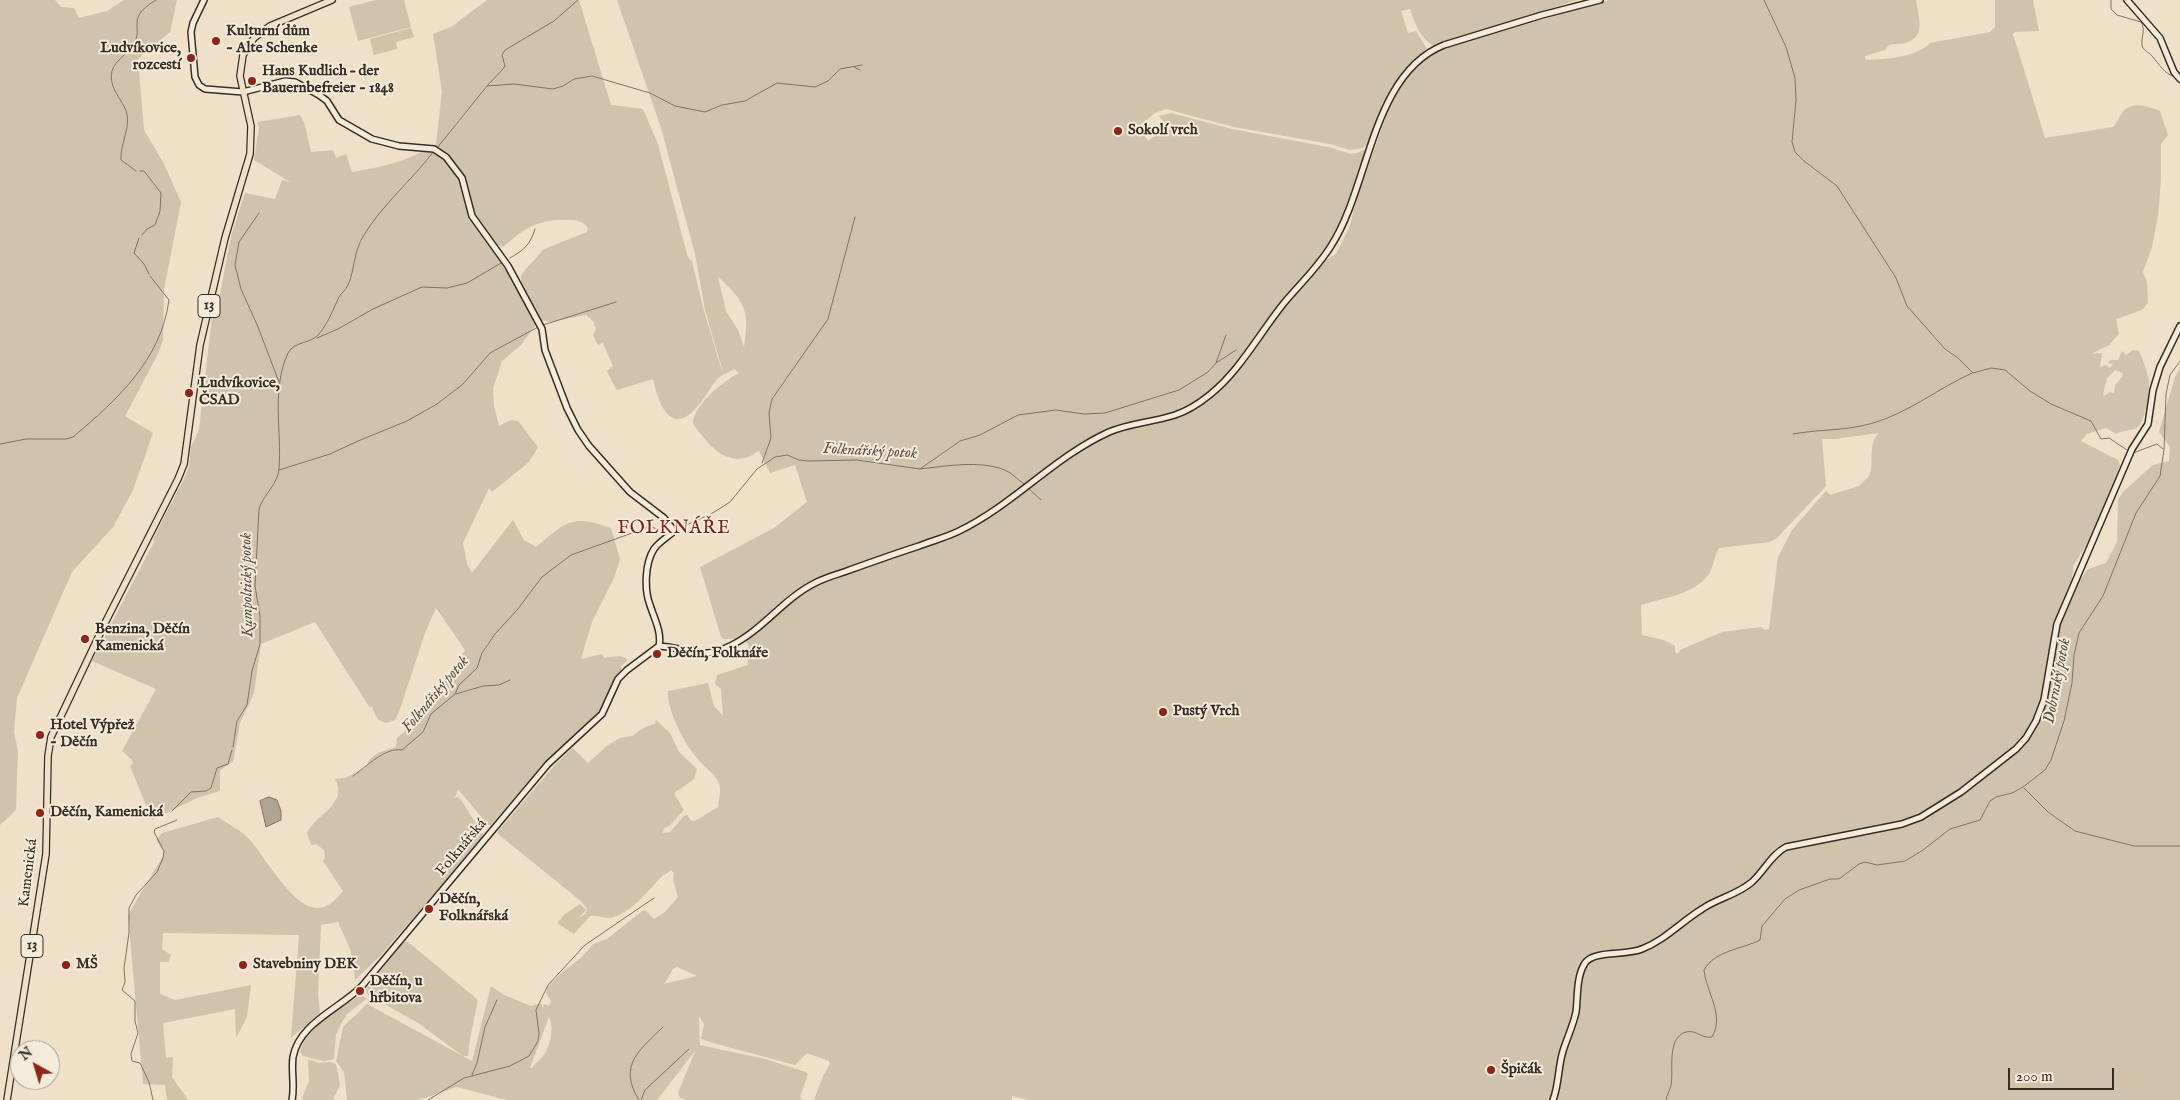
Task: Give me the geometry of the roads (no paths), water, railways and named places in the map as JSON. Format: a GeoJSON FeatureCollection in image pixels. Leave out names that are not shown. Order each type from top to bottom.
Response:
{"type":"FeatureCollection","features":[{"type":"Feature","properties":{"kind":"main road","name":"13"},"geometry":{"type":"LineString","coordinates":[[243,92],[240,76],[241,61],[245,50],[254,38],[276,23],[332,0]]}},
{"type":"Feature","properties":{"kind":"main road","name":"Kamenická"},"geometry":{"type":"LineString","coordinates":[[8,1100],[46,854],[49,741],[94,646],[178,479],[186,455],[200,345],[225,238],[250,154],[251,126],[243,92]]}},
{"type":"Feature","properties":{"kind":"street"},"geometry":{"type":"LineString","coordinates":[[204,0],[192,23],[191,32],[195,77],[199,85],[205,89],[243,92],[285,81],[295,82],[319,95],[339,120],[372,139],[398,146],[434,149],[446,157],[455,168],[462,178],[472,216],[508,266],[542,329],[545,350],[567,408],[578,430],[588,446],[630,492],[664,518],[672,528],[672,533],[655,547],[649,560],[645,588],[656,622],[659,646],[702,655],[730,646],[763,624],[795,594],[816,582],[958,532],[1063,460],[1110,432],[1176,415],[1198,403],[1222,384],[1237,368],[1268,324],[1317,266],[1332,245],[1348,215],[1384,112],[1393,92],[1415,62],[1430,50],[1444,45],[1542,14],[1600,0]]}},
{"type":"Feature","properties":{"kind":"street"},"geometry":{"type":"LineString","coordinates":[[2127,0],[2136,7],[2160,38],[2174,72],[2180,79]]}},
{"type":"Feature","properties":{"kind":"street"},"geometry":{"type":"LineString","coordinates":[[1553,1100],[1561,1057],[1576,1012],[1581,972],[1585,962],[1591,957],[1598,954],[1628,953],[1642,949],[1660,940],[1703,908],[1738,892],[1752,882],[1780,850],[1786,847],[1902,824],[1921,817],[1961,792],[2016,749],[2026,738],[2036,721],[2044,700],[2057,624],[2132,449],[2148,424],[2153,390],[2160,367],[2180,326]]}},
{"type":"Feature","properties":{"kind":"street","name":"Folknářská"},"geometry":{"type":"LineString","coordinates":[[292,1100],[293,1057],[297,1046],[306,1032],[318,1020],[349,999],[362,986],[548,764],[602,714],[618,679],[659,646]]}},
{"type":"Feature","properties":{"kind":"waterway"},"geometry":{"type":"LineString","coordinates":[[136,171],[121,160],[128,120],[125,109],[114,89],[111,77],[116,64],[133,45],[137,33],[137,22],[141,12],[156,0]]}},
{"type":"Feature","properties":{"kind":"waterway","name":"Kumpoltický potok"},"geometry":{"type":"LineString","coordinates":[[437,148],[503,69],[505,66],[502,55],[505,50],[554,21],[578,0]]}},
{"type":"Feature","properties":{"kind":"waterway"},"geometry":{"type":"LineString","coordinates":[[1764,0],[1786,47],[1795,78],[1796,100],[1792,142],[1795,152],[1837,186],[1896,278],[1907,306],[1945,349],[1958,358],[1973,373],[1991,368],[2005,370],[2030,391],[2051,404],[2091,421],[2101,439],[2109,438],[2130,452]]}},
{"type":"Feature","properties":{"kind":"waterway","name":"Dobrnský potok"},"geometry":{"type":"LineString","coordinates":[[2111,0],[2111,9],[2117,15],[2141,22],[2143,28],[2142,45],[2144,49],[2165,71],[2175,77]]}},
{"type":"Feature","properties":{"kind":"waterway"},"geometry":{"type":"LineString","coordinates":[[487,86],[514,84],[553,89],[563,86],[574,79],[592,76],[650,93],[675,106],[705,112],[722,105],[745,101],[777,83],[815,87],[828,81],[840,69],[862,65]]}},
{"type":"Feature","properties":{"kind":"waterway"},"geometry":{"type":"LineString","coordinates":[[854,67],[860,70]]}},
{"type":"Feature","properties":{"kind":"waterway","name":"Kumpoltický potok"},"geometry":{"type":"LineString","coordinates":[[233,747],[237,721],[247,705],[252,671],[260,644],[260,616],[255,586],[259,509],[276,480],[279,469],[278,396],[283,367],[288,353],[294,346],[312,340],[322,330],[339,297],[348,285],[360,241],[380,213],[434,151]]}},
{"type":"Feature","properties":{"kind":"waterway"},"geometry":{"type":"LineString","coordinates":[[140,171],[144,171],[161,193],[160,211],[155,225],[147,229],[142,235]]}},
{"type":"Feature","properties":{"kind":"waterway"},"geometry":{"type":"LineString","coordinates":[[259,213],[239,242],[235,265],[241,289],[279,382]]}},
{"type":"Feature","properties":{"kind":"waterway"},"geometry":{"type":"LineString","coordinates":[[762,463],[771,438],[769,413],[772,399],[828,319],[855,217]]}},
{"type":"Feature","properties":{"kind":"waterway"},"geometry":{"type":"LineString","coordinates":[[510,258],[526,247],[535,229]]}},
{"type":"Feature","properties":{"kind":"waterway"},"geometry":{"type":"LineString","coordinates":[[139,238],[134,253],[144,264],[149,274]]}},
{"type":"Feature","properties":{"kind":"waterway"},"geometry":{"type":"LineString","coordinates":[[317,338],[338,329],[373,309],[422,287],[447,288],[467,283],[501,263]]}},
{"type":"Feature","properties":{"kind":"waterway"},"geometry":{"type":"LineString","coordinates":[[0,444],[26,439],[66,439],[73,437],[121,393],[147,360],[157,342],[164,322],[169,300],[150,276]]}},
{"type":"Feature","properties":{"kind":"waterway"},"geometry":{"type":"LineString","coordinates":[[543,325],[616,302]]}},
{"type":"Feature","properties":{"kind":"waterway"},"geometry":{"type":"LineString","coordinates":[[279,470],[330,454],[407,421],[437,404],[463,384],[490,353],[538,327]]}},
{"type":"Feature","properties":{"kind":"waterway","name":"Folknářský potok"},"geometry":{"type":"LineString","coordinates":[[675,530],[711,514],[730,502],[757,469],[775,457],[787,455],[799,460],[808,461],[857,460],[920,469],[960,441],[980,435],[1018,415],[1056,410],[1084,414],[1105,413],[1179,390],[1208,372],[1216,363],[1226,335]]}},
{"type":"Feature","properties":{"kind":"waterway"},"geometry":{"type":"LineString","coordinates":[[1216,363],[1236,350]]}},
{"type":"Feature","properties":{"kind":"waterway","name":"Dobrnský potok"},"geometry":{"type":"LineString","coordinates":[[1666,1100],[1672,1079],[1673,1047],[1680,1035],[1689,1031],[1705,1037],[1712,1037],[1715,1029],[1716,1012],[1704,970],[1714,959],[1729,951],[1760,940],[1762,926],[1785,899],[1799,890],[1830,879],[1839,879],[1859,864],[1865,862],[1877,865],[1905,861],[1950,829],[1980,820],[1990,801],[2023,787],[2045,770],[2051,760],[2064,721],[2072,683],[2074,655],[2079,633],[2103,596],[2136,513],[2160,476],[2164,450],[2166,394],[2170,375],[2180,361]]}},
{"type":"Feature","properties":{"kind":"waterway"},"geometry":{"type":"LineString","coordinates":[[1793,434],[1853,427],[1886,419],[1972,373]]}},
{"type":"Feature","properties":{"kind":"waterway"},"geometry":{"type":"LineString","coordinates":[[2133,453],[2157,444],[2163,449]]}},
{"type":"Feature","properties":{"kind":"waterway"},"geometry":{"type":"LineString","coordinates":[[920,469],[952,465],[985,465],[1005,470],[1024,484]]}},
{"type":"Feature","properties":{"kind":"waterway"},"geometry":{"type":"LineString","coordinates":[[1028,488],[1041,500]]}},
{"type":"Feature","properties":{"kind":"waterway","name":"Folknářský potok"},"geometry":{"type":"LineString","coordinates":[[353,776],[382,755],[402,750],[423,732],[431,714],[455,694],[459,685],[477,668],[482,653],[495,634],[517,610],[542,577],[571,555],[646,528],[650,527],[670,532]]}},
{"type":"Feature","properties":{"kind":"waterway"},"geometry":{"type":"LineString","coordinates":[[456,694],[483,686],[499,685],[510,680]]}},
{"type":"Feature","properties":{"kind":"waterway","name":"Kumpoltický potok"},"geometry":{"type":"LineString","coordinates":[[172,811],[191,792],[206,791],[211,788],[217,768],[228,764],[232,750]]}},
{"type":"Feature","properties":{"kind":"waterway"},"geometry":{"type":"LineString","coordinates":[[2024,788],[2048,812],[2075,831],[2134,846],[2180,846]]}},
{"type":"Feature","properties":{"kind":"waterway","name":"Folknářský potok"},"geometry":{"type":"LineString","coordinates":[[153,1100],[149,1082],[140,1063],[132,1061],[131,1054],[138,1033],[135,1021],[135,1001],[122,990],[125,982],[124,968],[129,933],[129,908],[136,895],[157,872],[163,858],[164,851],[154,832],[155,829],[177,820]]}},
{"type":"Feature","properties":{"kind":"waterway"},"geometry":{"type":"LineString","coordinates":[[428,1100],[464,1078],[510,1066],[529,1056],[538,1041],[539,1033],[536,1010],[548,985],[585,945],[654,898]]}},
{"type":"Feature","properties":{"kind":"waterway"},"geometry":{"type":"LineString","coordinates":[[472,1075],[477,1063],[485,1027],[497,1000]]}},
{"type":"Feature","properties":{"kind":"waterway"},"geometry":{"type":"LineString","coordinates":[[639,1100],[630,1077],[631,1068],[639,1051],[663,1027]]}},
{"type":"Feature","properties":{"kind":"waterway"},"geometry":{"type":"LineString","coordinates":[[641,1100],[645,1090],[689,1049]]}},
{"type":"Feature","properties":{"kind":"place","name":"Kulturní dům - Alte Schenke"},"geometry":{"type":"Point","coordinates":[216,41]}},
{"type":"Feature","properties":{"kind":"place","name":"Ludvíkovice, rozcestí"},"geometry":{"type":"Point","coordinates":[191,58]}},
{"type":"Feature","properties":{"kind":"place","name":"Hans Kudlich – der Bauernbefreier - 1848"},"geometry":{"type":"Point","coordinates":[252,81]}},
{"type":"Feature","properties":{"kind":"place","name":"Sokolí vrch"},"geometry":{"type":"Point","coordinates":[1118,131]}},
{"type":"Feature","properties":{"kind":"place","name":"Ludvíkovice, ČSAD"},"geometry":{"type":"Point","coordinates":[189,393]}},
{"type":"Feature","properties":{"kind":"place","name":"Benzina, Děčín Kamenická"},"geometry":{"type":"Point","coordinates":[85,639]}},
{"type":"Feature","properties":{"kind":"place","name":"Děčín, Folknáře"},"geometry":{"type":"Point","coordinates":[657,654]}},
{"type":"Feature","properties":{"kind":"place","name":"Pustý Vrch"},"geometry":{"type":"Point","coordinates":[1163,712]}},
{"type":"Feature","properties":{"kind":"place","name":"Hotel Výpřež - Děčín"},"geometry":{"type":"Point","coordinates":[40,735]}},
{"type":"Feature","properties":{"kind":"place","name":"Děčín, Kamenická"},"geometry":{"type":"Point","coordinates":[40,813]}},
{"type":"Feature","properties":{"kind":"place","name":"Děčín, Folknářská"},"geometry":{"type":"Point","coordinates":[429,909]}},
{"type":"Feature","properties":{"kind":"place","name":"MŠ"},"geometry":{"type":"Point","coordinates":[66,965]}},
{"type":"Feature","properties":{"kind":"place","name":"Stavebniny DEK"},"geometry":{"type":"Point","coordinates":[243,965]}},
{"type":"Feature","properties":{"kind":"place","name":"Děčín, u hřbitova"},"geometry":{"type":"Point","coordinates":[360,991]}},
{"type":"Feature","properties":{"kind":"place","name":"Špičák"},"geometry":{"type":"Point","coordinates":[1491,1070]}},
{"type":"Feature","properties":{"kind":"district","name":"FOLKNÁŘE"},"geometry":{"type":"Point","coordinates":[674,529]}}]}
